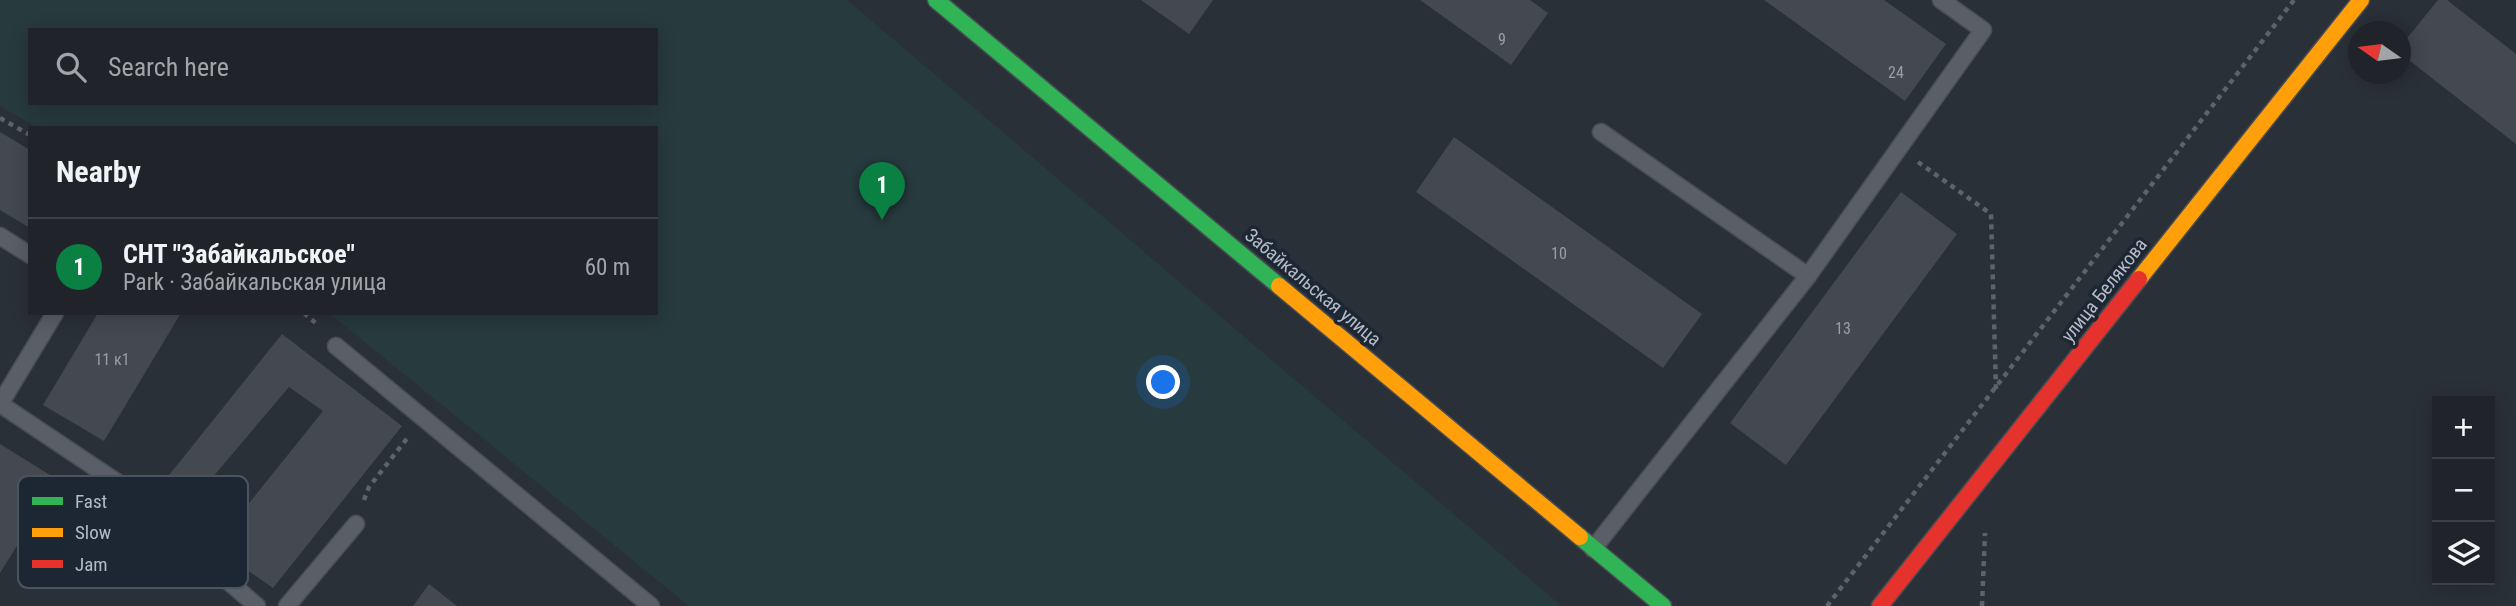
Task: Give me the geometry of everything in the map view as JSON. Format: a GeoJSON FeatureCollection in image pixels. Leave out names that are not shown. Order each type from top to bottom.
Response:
{"type":"FeatureCollection","features":[{"type":"Feature","properties":{"kind":"street","name":"Забайкальская улица"},"geometry":{"type":"LineString","coordinates":[[936,0],[1663,606]]}},
{"type":"Feature","properties":{"kind":"street","name":"улица Белякова"},"geometry":{"type":"LineString","coordinates":[[1880,606],[2361,0]]}},
{"type":"Feature","properties":{"kind":"lane"},"geometry":{"type":"LineString","coordinates":[[1593,549],[1808,276],[1983,30],[1941,0]]}},
{"type":"Feature","properties":{"kind":"lane"},"geometry":{"type":"LineString","coordinates":[[1601,132],[1808,276]]}},
{"type":"Feature","properties":{"kind":"lane"},"geometry":{"type":"LineString","coordinates":[[0,236],[28,254]]}},
{"type":"Feature","properties":{"kind":"lane"},"geometry":{"type":"LineString","coordinates":[[54,315],[0,404],[108,476]]}},
{"type":"Feature","properties":{"kind":"lane"},"geometry":{"type":"LineString","coordinates":[[335,346],[651,606]]}},
{"type":"Feature","properties":{"kind":"lane"},"geometry":{"type":"LineString","coordinates":[[287,606],[356,524]]}},
{"type":"Feature","properties":{"kind":"lane"},"geometry":{"type":"LineString","coordinates":[[236,588],[257,606]]}},
{"type":"Feature","properties":{"kind":"path"},"geometry":{"type":"LineString","coordinates":[[1827,606],[2294,0]]}},
{"type":"Feature","properties":{"kind":"path"},"geometry":{"type":"LineString","coordinates":[[0,118],[28,134]]}},
{"type":"Feature","properties":{"kind":"path"},"geometry":{"type":"LineString","coordinates":[[1899,148],[1991,214],[1996,387],[1994,401]]}},
{"type":"Feature","properties":{"kind":"path"},"geometry":{"type":"LineString","coordinates":[[356,524],[369,487],[422,418]]}},
{"type":"Feature","properties":{"kind":"path"},"geometry":{"type":"LineString","coordinates":[[1982,606],[1985,525]]}},
{"type":"Feature","properties":{"kind":"green space"},"geometry":{"type":"Polygon","coordinates":[[[0,0],[847,0],[1562,606],[689,606],[331,315],[658,315],[658,126],[35,126],[0,106],[0,0]]]}},
{"type":"Feature","properties":{"kind":"building"},"geometry":{"type":"Polygon","coordinates":[[[1141,0],[1213,0],[1189,34],[1141,0]]]}},
{"type":"Feature","properties":{"kind":"building"},"geometry":{"type":"Polygon","coordinates":[[[1420,0],[1530,0],[1548,13],[1511,65],[1420,0]]]}},
{"type":"Feature","properties":{"kind":"building"},"geometry":{"type":"Polygon","coordinates":[[[1764,0],[1884,0],[1946,44],[1905,101],[1764,0]]]}},
{"type":"Feature","properties":{"kind":"building"},"geometry":{"type":"Polygon","coordinates":[[[2438,0],[2447,0],[2516,54],[2516,144],[2411,62],[2411,33],[2438,0]]]}},
{"type":"Feature","properties":{"kind":"building"},"geometry":{"type":"Polygon","coordinates":[[[0,132],[28,149],[28,227],[0,210],[0,132]]]}},
{"type":"Feature","properties":{"kind":"building"},"geometry":{"type":"Polygon","coordinates":[[[1454,137],[1702,314],[1663,368],[1416,192],[1454,137]]]}},
{"type":"Feature","properties":{"kind":"building"},"geometry":{"type":"Polygon","coordinates":[[[1901,192],[1957,234],[1786,465],[1730,423],[1901,192]]]}},
{"type":"Feature","properties":{"kind":"building"},"geometry":{"type":"Polygon","coordinates":[[[97,315],[180,315],[104,441],[43,405],[97,315]]]}},
{"type":"Feature","properties":{"kind":"building"},"geometry":{"type":"Polygon","coordinates":[[[282,334],[402,426],[273,588],[248,571],[248,505],[323,411],[289,387],[214,476],[168,476],[282,334]]]}},
{"type":"Feature","properties":{"kind":"building"},"geometry":{"type":"Polygon","coordinates":[[[0,444],[52,476],[18,476],[18,544],[0,573],[0,444]]]}},
{"type":"Feature","properties":{"kind":"building"},"geometry":{"type":"Polygon","coordinates":[[[429,584],[457,606],[413,606],[429,584]]]}},
{"type":"Feature","properties":{"kind":"traffic: fast"},"geometry":{"type":"LineString","coordinates":[[936,0],[1279,286]]}},
{"type":"Feature","properties":{"kind":"traffic: fast"},"geometry":{"type":"LineString","coordinates":[[1580,537],[1663,606]]}},
{"type":"Feature","properties":{"kind":"traffic: slow"},"geometry":{"type":"LineString","coordinates":[[2139,279],[2361,0]]}},
{"type":"Feature","properties":{"kind":"traffic: slow"},"geometry":{"type":"LineString","coordinates":[[1279,286],[1580,537]]}},
{"type":"Feature","properties":{"kind":"traffic: jam"},"geometry":{"type":"LineString","coordinates":[[1880,606],[2139,279]]}},
{"type":"Feature","properties":{"kind":"place","name":"СНТ \"Забайкальское\""},"geometry":{"type":"Point","coordinates":[882,220]}}]}
